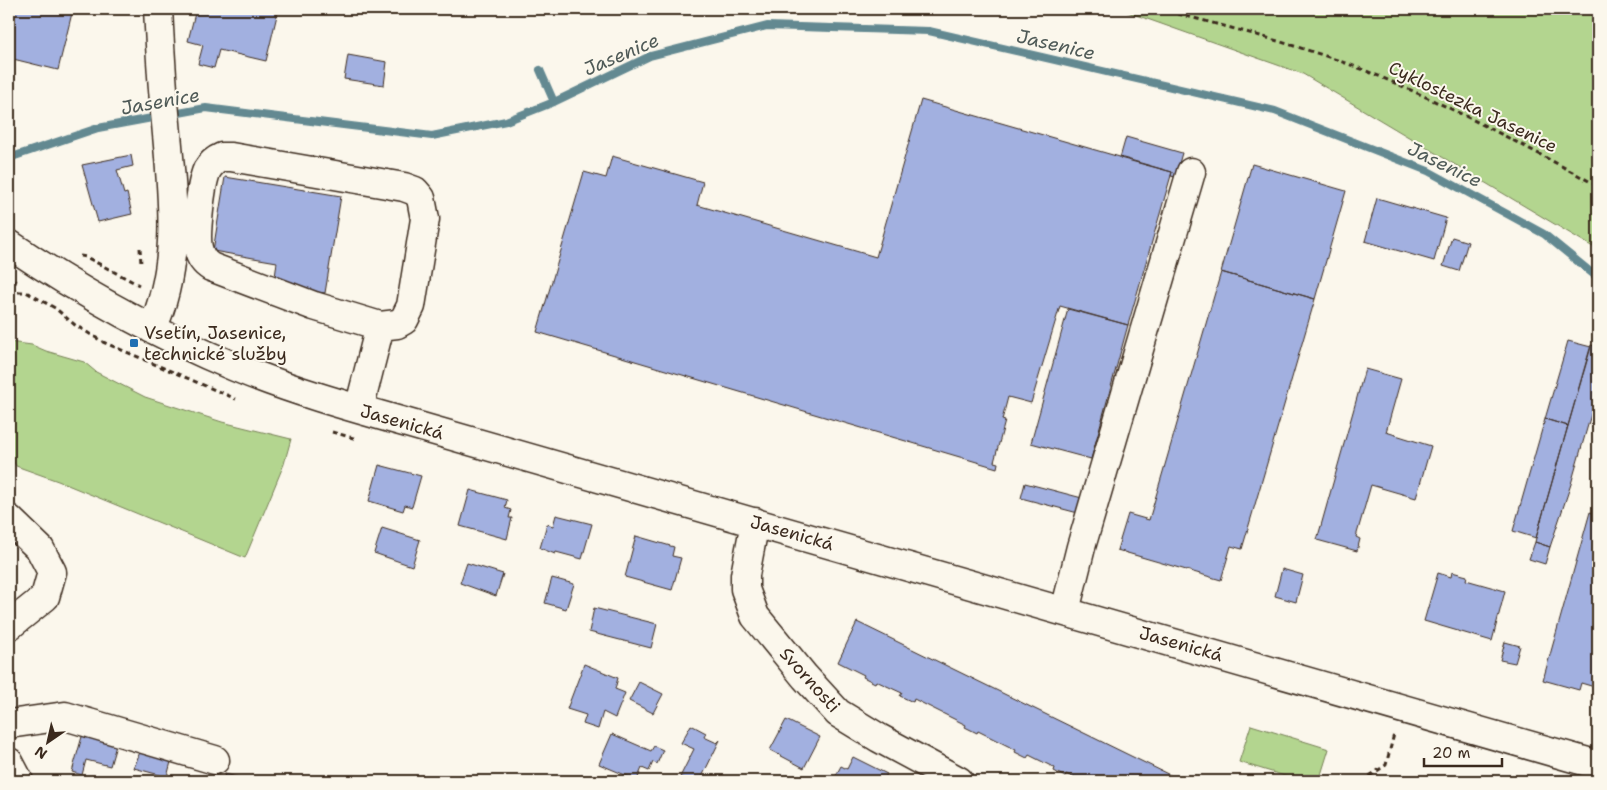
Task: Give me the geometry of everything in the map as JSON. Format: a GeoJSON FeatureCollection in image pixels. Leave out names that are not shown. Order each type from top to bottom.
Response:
{"type":"FeatureCollection","features":[{"type":"Feature","properties":{"kind":"street"},"geometry":{"type":"LineString","coordinates":[[152,329],[162,308],[170,264],[173,198],[163,98],[158,9]]}},
{"type":"Feature","properties":{"kind":"street"},"geometry":{"type":"LineString","coordinates":[[222,157],[231,157],[404,187],[415,191],[421,198],[425,219],[410,306],[404,320],[388,326],[380,326],[314,306],[211,267],[205,263],[198,248],[198,236],[203,185],[207,170],[213,162],[222,157]]}},
{"type":"Feature","properties":{"kind":"street"},"geometry":{"type":"LineString","coordinates":[[1065,611],[1081,547],[1190,172]]}},
{"type":"Feature","properties":{"kind":"street","name":"Jasenická"},"geometry":{"type":"LineString","coordinates":[[9,244],[78,288],[152,329],[209,356],[301,391],[358,409],[1598,765]]}},
{"type":"Feature","properties":{"kind":"street"},"geometry":{"type":"LineString","coordinates":[[358,409],[380,326]]}},
{"type":"Feature","properties":{"kind":"street"},"geometry":{"type":"LineString","coordinates":[[9,519],[40,549],[52,572],[45,597],[9,626]]}},
{"type":"Feature","properties":{"kind":"street","name":"Svornosti"},"geometry":{"type":"LineString","coordinates":[[755,522],[744,575],[745,589],[755,616],[810,684],[838,713],[872,734],[959,781]]}},
{"type":"Feature","properties":{"kind":"street"},"geometry":{"type":"LineString","coordinates":[[9,724],[65,716],[215,760]]}},
{"type":"Feature","properties":{"kind":"street"},"geometry":{"type":"LineString","coordinates":[[9,762],[19,781]]}},
{"type":"Feature","properties":{"kind":"path","name":"Cyklostezka Jasenice"},"geometry":{"type":"LineString","coordinates":[[1160,9],[1317,54],[1380,76],[1455,110],[1598,186]]}},
{"type":"Feature","properties":{"kind":"path"},"geometry":{"type":"LineString","coordinates":[[140,248],[140,272]]}},
{"type":"Feature","properties":{"kind":"path"},"geometry":{"type":"LineString","coordinates":[[86,257],[135,284],[138,277]]}},
{"type":"Feature","properties":{"kind":"path"},"geometry":{"type":"LineString","coordinates":[[1362,781],[1386,765],[1394,734]]}},
{"type":"Feature","properties":{"kind":"green space"},"geometry":{"type":"Polygon","coordinates":[[[1119,9],[1598,9],[1598,250],[1303,74],[1119,9]]]}},
{"type":"Feature","properties":{"kind":"green space"},"geometry":{"type":"Polygon","coordinates":[[[9,342],[32,345],[84,362],[96,372],[145,397],[222,422],[291,439],[284,464],[245,558],[58,481],[16,466],[9,453],[9,342]]]}},
{"type":"Feature","properties":{"kind":"green space"},"geometry":{"type":"Polygon","coordinates":[[[1251,725],[1329,749],[1319,781],[1301,781],[1239,762],[1251,725]]]}},
{"type":"Feature","properties":{"kind":"building"},"geometry":{"type":"Polygon","coordinates":[[[9,9],[73,9],[58,70],[9,58],[9,9]]]}},
{"type":"Feature","properties":{"kind":"building"},"geometry":{"type":"Polygon","coordinates":[[[196,9],[272,9],[278,11],[266,61],[219,50],[214,68],[198,64],[203,45],[188,41],[196,9]]]}},
{"type":"Feature","properties":{"kind":"building"},"geometry":{"type":"Polygon","coordinates":[[[348,55],[387,62],[384,85],[344,79],[348,55]]]}},
{"type":"Feature","properties":{"kind":"building"},"geometry":{"type":"Polygon","coordinates":[[[921,100],[1172,172],[1128,325],[1060,306],[1031,403],[1008,397],[1002,420],[1005,421],[994,462],[998,463],[997,468],[537,332],[584,172],[606,178],[612,156],[703,182],[697,205],[876,257],[921,100]]]}},
{"type":"Feature","properties":{"kind":"building"},"geometry":{"type":"Polygon","coordinates":[[[1126,137],[1182,153],[1175,177],[1171,176],[1172,172],[1120,158],[1126,137]]]}},
{"type":"Feature","properties":{"kind":"building"},"geometry":{"type":"Polygon","coordinates":[[[131,155],[133,166],[117,170],[124,194],[127,193],[132,214],[98,222],[82,165],[131,155]]]}},
{"type":"Feature","properties":{"kind":"building"},"geometry":{"type":"Polygon","coordinates":[[[1252,164],[1346,191],[1315,299],[1221,272],[1252,164]]]}},
{"type":"Feature","properties":{"kind":"building"},"geometry":{"type":"Polygon","coordinates":[[[225,177],[341,196],[325,293],[274,285],[277,262],[213,251],[225,177]]]}},
{"type":"Feature","properties":{"kind":"building"},"geometry":{"type":"Polygon","coordinates":[[[1377,198],[1446,218],[1434,261],[1365,241],[1377,198]]]}},
{"type":"Feature","properties":{"kind":"building"},"geometry":{"type":"Polygon","coordinates":[[[1452,237],[1468,242],[1459,271],[1443,266],[1452,237]]]}},
{"type":"Feature","properties":{"kind":"building"},"geometry":{"type":"Polygon","coordinates":[[[1221,272],[1315,299],[1242,549],[1231,546],[1221,580],[1117,550],[1128,514],[1149,520],[1221,272]]]}},
{"type":"Feature","properties":{"kind":"building"},"geometry":{"type":"Polygon","coordinates":[[[1068,309],[1128,325],[1091,459],[1031,443],[1068,309]]]}},
{"type":"Feature","properties":{"kind":"building"},"geometry":{"type":"Polygon","coordinates":[[[1568,341],[1591,347],[1568,426],[1545,419],[1568,341]]]}},
{"type":"Feature","properties":{"kind":"building"},"geometry":{"type":"Polygon","coordinates":[[[1591,345],[1598,347],[1598,390],[1571,484],[1550,547],[1535,542],[1591,345]]]}},
{"type":"Feature","properties":{"kind":"building"},"geometry":{"type":"Polygon","coordinates":[[[1365,369],[1401,379],[1386,432],[1431,446],[1416,498],[1371,485],[1356,537],[1360,539],[1357,551],[1317,540],[1365,369]]]}},
{"type":"Feature","properties":{"kind":"building"},"geometry":{"type":"Polygon","coordinates":[[[1545,419],[1568,426],[1536,538],[1513,531],[1545,419]]]}},
{"type":"Feature","properties":{"kind":"building"},"geometry":{"type":"Polygon","coordinates":[[[379,465],[421,476],[412,507],[405,505],[403,511],[369,501],[379,465]]]}},
{"type":"Feature","properties":{"kind":"building"},"geometry":{"type":"Polygon","coordinates":[[[1025,483],[1082,498],[1078,513],[1021,498],[1025,483]]]}},
{"type":"Feature","properties":{"kind":"building"},"geometry":{"type":"Polygon","coordinates":[[[470,490],[507,500],[505,508],[511,510],[509,518],[512,518],[507,539],[460,526],[470,490]]]}},
{"type":"Feature","properties":{"kind":"building"},"geometry":{"type":"Polygon","coordinates":[[[1594,505],[1598,506],[1598,688],[1581,683],[1579,690],[1543,680],[1590,512],[1592,513],[1594,505]]]}},
{"type":"Feature","properties":{"kind":"building"},"geometry":{"type":"Polygon","coordinates":[[[556,515],[592,524],[582,559],[556,552],[555,554],[540,548],[547,524],[553,526],[556,515]]]}},
{"type":"Feature","properties":{"kind":"building"},"geometry":{"type":"Polygon","coordinates":[[[382,528],[420,540],[412,566],[374,553],[382,528]]]}},
{"type":"Feature","properties":{"kind":"building"},"geometry":{"type":"Polygon","coordinates":[[[636,536],[674,547],[672,556],[681,558],[672,590],[625,577],[636,536]]]}},
{"type":"Feature","properties":{"kind":"building"},"geometry":{"type":"Polygon","coordinates":[[[1535,542],[1550,547],[1545,564],[1529,559],[1535,542]]]}},
{"type":"Feature","properties":{"kind":"building"},"geometry":{"type":"Polygon","coordinates":[[[467,563],[503,574],[496,596],[460,583],[467,563]]]}},
{"type":"Feature","properties":{"kind":"building"},"geometry":{"type":"Polygon","coordinates":[[[1282,569],[1303,575],[1296,602],[1275,596],[1282,569]]]}},
{"type":"Feature","properties":{"kind":"building"},"geometry":{"type":"Polygon","coordinates":[[[1452,572],[1467,576],[1466,580],[1505,591],[1492,641],[1424,621],[1438,573],[1451,577],[1452,572]]]}},
{"type":"Feature","properties":{"kind":"building"},"geometry":{"type":"Polygon","coordinates":[[[552,578],[574,584],[566,609],[545,603],[552,578]]]}},
{"type":"Feature","properties":{"kind":"building"},"geometry":{"type":"Polygon","coordinates":[[[594,608],[657,624],[651,648],[589,632],[594,608]]]}},
{"type":"Feature","properties":{"kind":"building"},"geometry":{"type":"Polygon","coordinates":[[[857,622],[1182,781],[1081,781],[1066,774],[1065,777],[1054,771],[1055,768],[1029,755],[1027,758],[1015,752],[1016,750],[978,731],[977,733],[965,727],[966,725],[914,699],[913,702],[900,696],[902,693],[876,681],[875,683],[863,677],[864,675],[838,662],[857,622]]]}},
{"type":"Feature","properties":{"kind":"building"},"geometry":{"type":"Polygon","coordinates":[[[1505,642],[1520,646],[1515,663],[1500,660],[1505,642]]]}},
{"type":"Feature","properties":{"kind":"building"},"geometry":{"type":"Polygon","coordinates":[[[584,664],[618,678],[615,689],[625,693],[615,718],[603,712],[598,729],[583,724],[586,715],[567,709],[584,664]]]}},
{"type":"Feature","properties":{"kind":"building"},"geometry":{"type":"Polygon","coordinates":[[[639,682],[663,694],[653,713],[629,701],[639,682]]]}},
{"type":"Feature","properties":{"kind":"building"},"geometry":{"type":"Polygon","coordinates":[[[786,720],[820,737],[804,768],[770,750],[786,720]]]}},
{"type":"Feature","properties":{"kind":"building"},"geometry":{"type":"Polygon","coordinates":[[[691,725],[706,733],[704,737],[717,743],[720,740],[700,781],[690,781],[680,777],[694,749],[681,743],[691,725]]]}},
{"type":"Feature","properties":{"kind":"building"},"geometry":{"type":"Polygon","coordinates":[[[83,733],[117,742],[110,766],[86,760],[82,775],[72,772],[83,733]]]}},
{"type":"Feature","properties":{"kind":"building"},"geometry":{"type":"Polygon","coordinates":[[[612,734],[651,751],[654,746],[663,750],[657,764],[653,762],[649,771],[642,768],[637,780],[599,764],[612,734]]]}},
{"type":"Feature","properties":{"kind":"building"},"geometry":{"type":"Polygon","coordinates":[[[141,749],[172,758],[167,777],[134,768],[141,749]]]}},
{"type":"Feature","properties":{"kind":"building"},"geometry":{"type":"Polygon","coordinates":[[[853,757],[887,774],[883,781],[838,781],[834,779],[841,766],[847,769],[853,757]]]}},
{"type":"Feature","properties":{"kind":"building"},"geometry":{"type":"Polygon","coordinates":[[[225,774],[253,781],[223,781],[225,774]]]}},
{"type":"Feature","properties":{"kind":"waterway","name":"Jasenice"},"geometry":{"type":"LineString","coordinates":[[9,158],[98,128],[206,108],[432,136],[506,121],[554,102],[650,56],[767,26],[929,31],[1275,111],[1428,171],[1544,234],[1598,278]]}},
{"type":"Feature","properties":{"kind":"waterway"},"geometry":{"type":"LineString","coordinates":[[540,70],[554,102]]}},
{"type":"Feature","properties":{"kind":"place","name":"Vsetín, Jasenice, technické služby"},"geometry":{"type":"Point","coordinates":[134,343]}}]}
